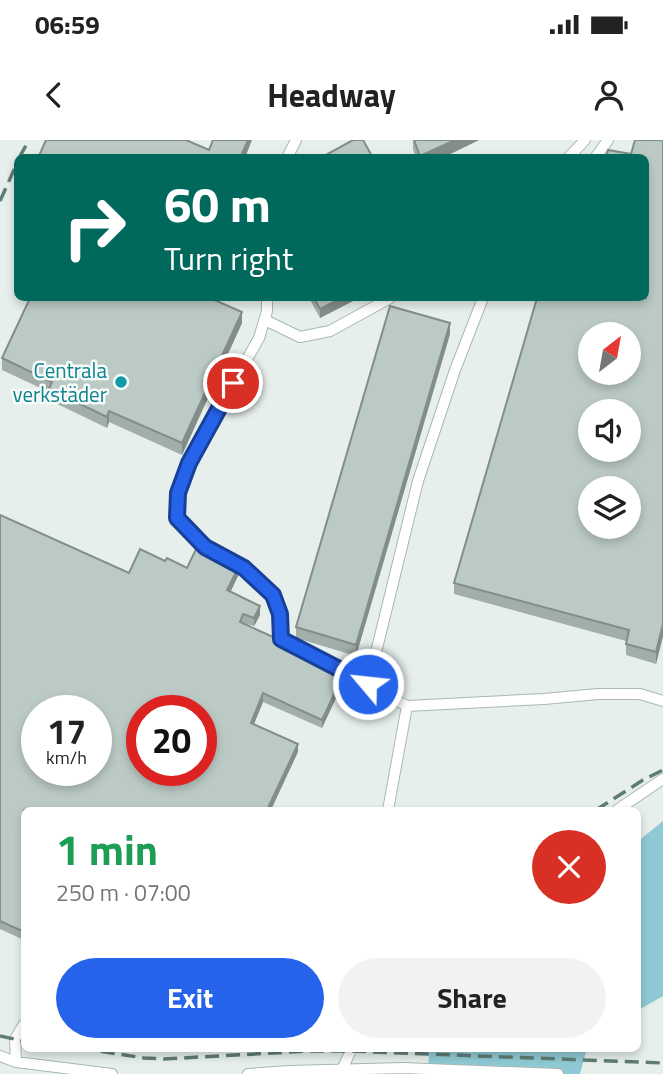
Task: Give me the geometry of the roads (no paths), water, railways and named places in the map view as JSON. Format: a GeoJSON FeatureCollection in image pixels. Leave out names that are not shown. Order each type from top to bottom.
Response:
{"type":"FeatureCollection","features":[{"type":"Feature","properties":{"kind":"lane"},"geometry":{"type":"LineString","coordinates":[[572,154],[585,140]]}},
{"type":"Feature","properties":{"kind":"lane"},"geometry":{"type":"LineString","coordinates":[[597,154],[608,140]]}},
{"type":"Feature","properties":{"kind":"lane"},"geometry":{"type":"LineString","coordinates":[[267,301],[267,311],[259,338],[189,463],[178,493],[177,518],[205,547],[244,568],[273,595],[280,614],[281,639],[407,706],[598,694],[640,694],[663,701]]}},
{"type":"Feature","properties":{"kind":"lane"},"geometry":{"type":"LineString","coordinates":[[265,320],[300,337],[330,331],[385,301]]}},
{"type":"Feature","properties":{"kind":"lane"},"geometry":{"type":"LineString","coordinates":[[368,684],[418,481],[455,370],[482,301]]}},
{"type":"Feature","properties":{"kind":"lane"},"geometry":{"type":"LineString","coordinates":[[389,807],[407,706]]}},
{"type":"Feature","properties":{"kind":"lane"},"geometry":{"type":"LineString","coordinates":[[621,807],[663,779]]}},
{"type":"Feature","properties":{"kind":"lane"},"geometry":{"type":"LineString","coordinates":[[16,1062],[15,1040],[21,1029]]}},
{"type":"Feature","properties":{"kind":"lane"},"geometry":{"type":"LineString","coordinates":[[341,1072],[350,1052]]}},
{"type":"Feature","properties":{"kind":"lane"},"geometry":{"type":"LineString","coordinates":[[0,1056],[16,1062],[112,1074]]}},
{"type":"Feature","properties":{"kind":"lane"},"geometry":{"type":"LineString","coordinates":[[248,1074],[403,1068],[558,1074]]}},
{"type":"Feature","properties":{"kind":"water"},"geometry":{"type":"Polygon","coordinates":[[[663,821],[663,996],[641,1009],[641,839],[663,821]]]}},
{"type":"Feature","properties":{"kind":"water"},"geometry":{"type":"Polygon","coordinates":[[[430,1052],[586,1052],[580,1074],[427,1074],[430,1052]]]}},
{"type":"Feature","properties":{"kind":"railway"},"geometry":{"type":"LineString","coordinates":[[21,154],[29,140]]}},
{"type":"Feature","properties":{"kind":"railway"},"geometry":{"type":"LineString","coordinates":[[0,201],[14,170]]}},
{"type":"Feature","properties":{"kind":"railway"},"geometry":{"type":"LineString","coordinates":[[601,807],[663,770]]}},
{"type":"Feature","properties":{"kind":"railway"},"geometry":{"type":"LineString","coordinates":[[0,1036],[21,1040]]}},
{"type":"Feature","properties":{"kind":"railway"},"geometry":{"type":"LineString","coordinates":[[106,1052],[164,1059],[290,1052]]}},
{"type":"Feature","properties":{"kind":"railway"},"geometry":{"type":"LineString","coordinates":[[376,1052],[663,1063]]}},
{"type":"Feature","properties":{"kind":"place","name":"Centrala verkstäder"},"geometry":{"type":"Point","coordinates":[121,382]}}]}
